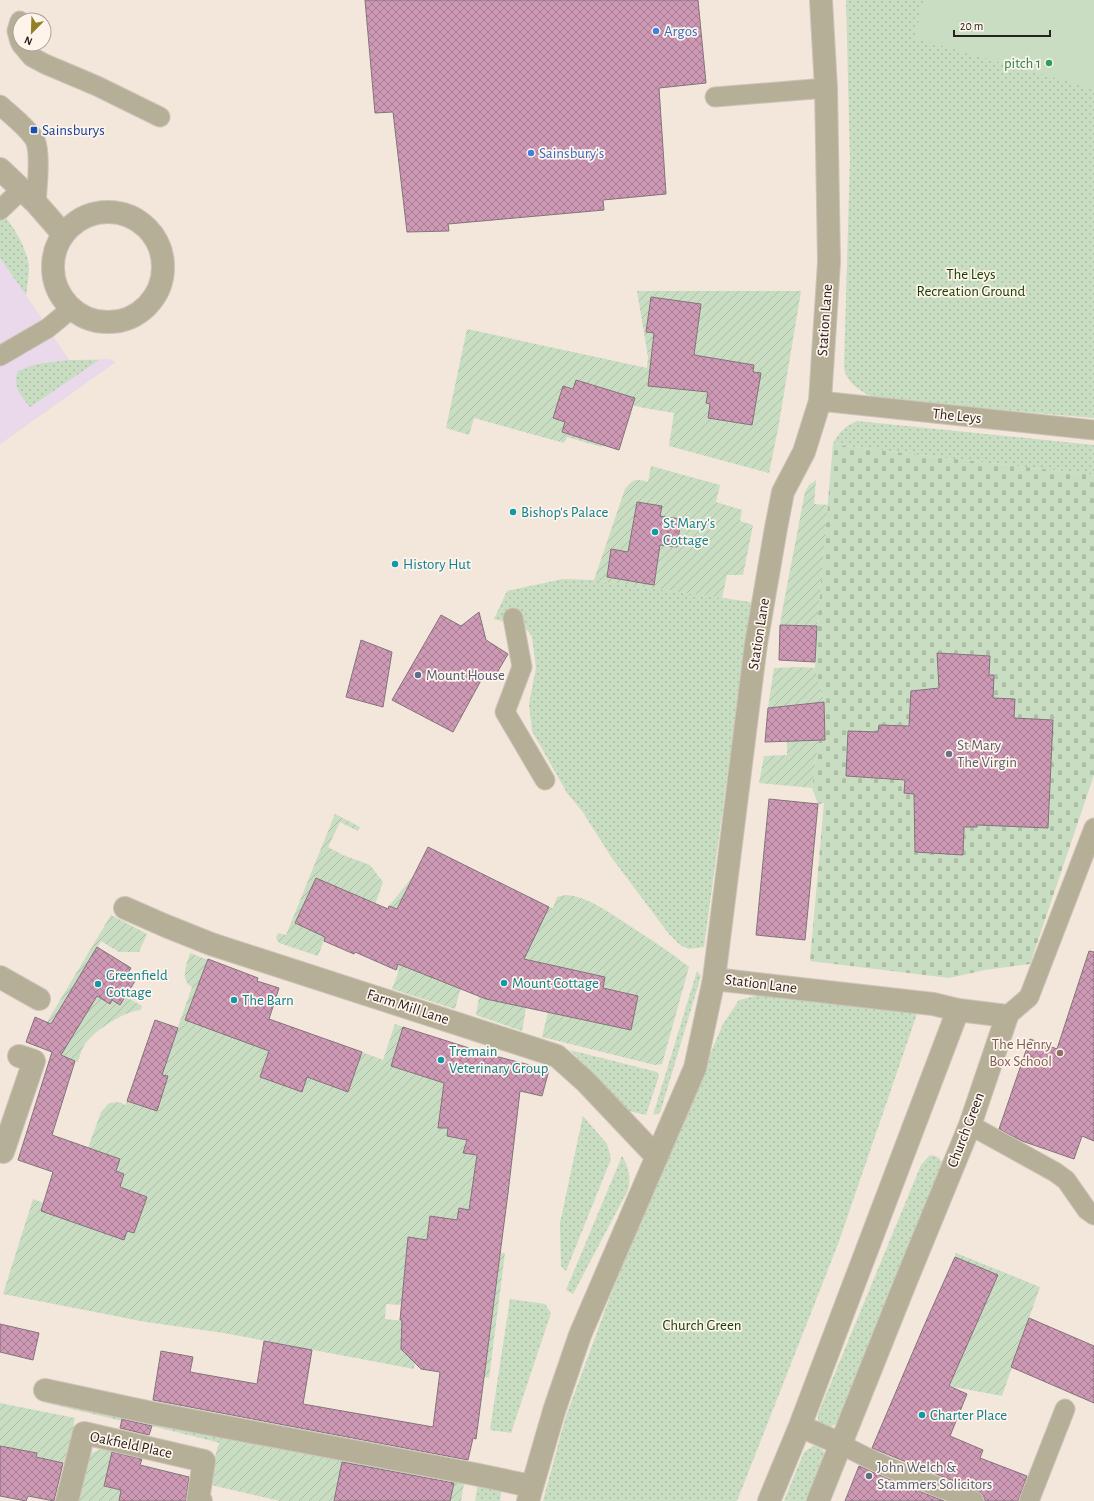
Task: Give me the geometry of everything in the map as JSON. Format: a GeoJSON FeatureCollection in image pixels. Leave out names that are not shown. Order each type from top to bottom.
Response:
{"type":"FeatureCollection","features":[{"type":"Feature","properties":{"kind":"street","name":"Station Lane"},"geometry":{"type":"LineString","coordinates":[[821,0],[826,88],[829,262],[820,400],[804,452],[783,492],[776,528],[756,644],[714,979],[933,1004],[958,1010],[1007,1016]]}},
{"type":"Feature","properties":{"kind":"street"},"geometry":{"type":"LineString","coordinates":[[0,169],[29,196],[63,234]]}},
{"type":"Feature","properties":{"kind":"street"},"geometry":{"type":"LineString","coordinates":[[114,212],[128,215],[144,223],[157,240],[162,253],[164,272],[159,291],[147,307],[131,318],[112,324],[93,322],[71,309],[61,298],[53,280],[52,261],[63,234],[77,221],[95,213],[114,212]]}},
{"type":"Feature","properties":{"kind":"street","name":"Farm Mill Lane"},"geometry":{"type":"LineString","coordinates":[[125,908],[212,944],[557,1056],[585,1081],[658,1157]]}},
{"type":"Feature","properties":{"kind":"street"},"geometry":{"type":"LineString","coordinates":[[0,977],[39,999]]}},
{"type":"Feature","properties":{"kind":"street"},"geometry":{"type":"LineString","coordinates":[[45,1390],[152,1413],[467,1472],[530,1494],[554,1410],[580,1335],[658,1157],[695,1068],[714,979]]}},
{"type":"Feature","properties":{"kind":"street"},"geometry":{"type":"LineString","coordinates":[[769,1501],[800,1426],[958,1010]]}},
{"type":"Feature","properties":{"kind":"street","name":"Church Green"},"geometry":{"type":"LineString","coordinates":[[818,1501],[970,1125],[1007,1016]]}},
{"type":"Feature","properties":{"kind":"street"},"geometry":{"type":"LineString","coordinates":[[0,1151],[3,1152],[34,1061],[19,1056]]}},
{"type":"Feature","properties":{"kind":"street"},"geometry":{"type":"LineString","coordinates":[[800,1426],[842,1444]]}},
{"type":"Feature","properties":{"kind":"street","name":"Oakfield Place"},"geometry":{"type":"LineString","coordinates":[[67,1501],[84,1433],[204,1461],[198,1500],[201,1501]]}},
{"type":"Feature","properties":{"kind":"lane"},"geometry":{"type":"LineString","coordinates":[[28,52],[32,57],[45,64],[97,86],[160,117]]}},
{"type":"Feature","properties":{"kind":"lane"},"geometry":{"type":"LineString","coordinates":[[715,97],[826,88]]}},
{"type":"Feature","properties":{"kind":"lane"},"geometry":{"type":"LineString","coordinates":[[0,105],[36,141],[39,166],[29,196],[0,210]]}},
{"type":"Feature","properties":{"kind":"lane"},"geometry":{"type":"LineString","coordinates":[[0,356],[48,328],[71,309]]}},
{"type":"Feature","properties":{"kind":"lane","name":"The Leys"},"geometry":{"type":"LineString","coordinates":[[820,400],[1094,430]]}},
{"type":"Feature","properties":{"kind":"lane"},"geometry":{"type":"LineString","coordinates":[[513,618],[522,667],[505,712],[545,780]]}},
{"type":"Feature","properties":{"kind":"lane"},"geometry":{"type":"LineString","coordinates":[[1007,1016],[1029,996],[1094,828]]}},
{"type":"Feature","properties":{"kind":"lane"},"geometry":{"type":"LineString","coordinates":[[970,1125],[1055,1172],[1066,1180],[1087,1210],[1094,1215]]}},
{"type":"Feature","properties":{"kind":"lane"},"geometry":{"type":"LineString","coordinates":[[1029,1501],[1065,1409]]}},
{"type":"Feature","properties":{"kind":"lane"},"geometry":{"type":"LineString","coordinates":[[842,1444],[856,1452],[895,1469],[974,1501]]}},
{"type":"Feature","properties":{"kind":"shaded area"},"geometry":{"type":"Polygon","coordinates":[[[0,210],[20,239],[27,258],[29,266],[26,295],[69,360],[109,359],[116,362],[0,444],[0,210]]]}},
{"type":"Feature","properties":{"kind":"green space","name":"The Leys Recreation Ground"},"geometry":{"type":"Polygon","coordinates":[[[846,0],[1094,0],[1094,418],[877,399],[861,391],[848,379],[844,368],[850,159],[846,0]]]}},
{"type":"Feature","properties":{"kind":"green space","name":"pitch 1"},"geometry":{"type":"Polygon","coordinates":[[[924,0],[1094,0],[1094,89],[914,38],[924,0]]]}},
{"type":"Feature","properties":{"kind":"green space"},"geometry":{"type":"Polygon","coordinates":[[[0,210],[22,244],[28,259],[29,270],[26,295],[0,258],[0,210]]]}},
{"type":"Feature","properties":{"kind":"green space"},"geometry":{"type":"Polygon","coordinates":[[[637,291],[801,291],[778,429],[769,473],[669,446],[674,413],[639,407],[607,397],[576,380],[573,389],[563,386],[553,418],[565,422],[562,432],[602,445],[602,447],[567,437],[564,443],[474,418],[469,435],[446,428],[467,329],[647,368],[648,357],[637,291]]]}},
{"type":"Feature","properties":{"kind":"green space"},"geometry":{"type":"Polygon","coordinates":[[[69,360],[99,360],[30,407],[18,390],[16,377],[18,371],[37,364],[69,360]]]}},
{"type":"Feature","properties":{"kind":"green space"},"geometry":{"type":"Polygon","coordinates":[[[857,421],[1094,445],[1094,475],[833,444],[837,436],[843,430],[857,421]]]}},
{"type":"Feature","properties":{"kind":"green space"},"geometry":{"type":"Polygon","coordinates":[[[833,444],[1094,475],[1094,775],[1030,964],[985,970],[949,978],[810,961],[824,803],[818,804],[812,788],[820,731],[825,730],[824,702],[815,668],[817,626],[833,444]]]}},
{"type":"Feature","properties":{"kind":"green space"},"geometry":{"type":"Polygon","coordinates":[[[651,466],[720,485],[716,502],[742,510],[740,521],[753,525],[743,575],[727,575],[722,598],[594,580],[625,489],[635,480],[648,482],[651,466]]]}},
{"type":"Feature","properties":{"kind":"green space"},"geometry":{"type":"Polygon","coordinates":[[[816,480],[814,504],[828,505],[817,626],[780,625],[805,492],[809,485],[816,480]]]}},
{"type":"Feature","properties":{"kind":"green space"},"geometry":{"type":"Polygon","coordinates":[[[563,579],[594,580],[751,602],[704,947],[689,949],[680,945],[669,934],[612,858],[582,811],[567,793],[532,731],[529,704],[536,668],[532,637],[524,627],[494,619],[507,591],[563,579]]]}},
{"type":"Feature","properties":{"kind":"green space"},"geometry":{"type":"Polygon","coordinates":[[[774,668],[815,668],[824,702],[768,708],[774,668]]]}},
{"type":"Feature","properties":{"kind":"green space"},"geometry":{"type":"Polygon","coordinates":[[[820,731],[812,788],[759,783],[764,756],[787,755],[787,741],[820,731]]]}},
{"type":"Feature","properties":{"kind":"green space"},"geometry":{"type":"Polygon","coordinates":[[[335,814],[360,827],[358,831],[340,822],[328,847],[343,855],[370,865],[383,882],[372,913],[364,909],[367,900],[349,892],[345,901],[312,887],[295,923],[310,930],[328,930],[318,956],[279,943],[276,938],[278,933],[286,935],[335,814]]]}},
{"type":"Feature","properties":{"kind":"green space"},"geometry":{"type":"Polygon","coordinates":[[[415,874],[440,886],[476,930],[455,1009],[392,989],[399,970],[396,970],[412,932],[408,914],[389,906],[415,874]]]}},
{"type":"Feature","properties":{"kind":"green space"},"geometry":{"type":"Polygon","coordinates":[[[566,895],[575,896],[599,906],[675,956],[689,967],[662,1064],[655,1065],[542,1037],[548,1012],[631,1030],[638,996],[603,988],[605,977],[560,967],[558,976],[485,943],[515,923],[536,933],[549,907],[553,908],[557,897],[566,895]]]}},
{"type":"Feature","properties":{"kind":"green space"},"geometry":{"type":"Polygon","coordinates":[[[111,915],[147,934],[139,952],[119,952],[101,941],[68,996],[97,996],[110,1003],[112,1000],[120,1005],[126,997],[142,1006],[140,1010],[133,1011],[110,1022],[95,1033],[84,1046],[78,1062],[52,1052],[62,1028],[47,1022],[111,915]]]}},
{"type":"Feature","properties":{"kind":"green space"},"geometry":{"type":"Polygon","coordinates":[[[190,953],[208,960],[270,1013],[268,1028],[272,1045],[260,1077],[302,1092],[307,1077],[348,1092],[362,1052],[383,1060],[395,1024],[403,1027],[456,1086],[441,1108],[438,1128],[448,1128],[447,1136],[467,1140],[463,1153],[478,1155],[469,1210],[459,1208],[457,1220],[430,1216],[427,1240],[402,1305],[386,1304],[385,1319],[426,1323],[401,1340],[401,1349],[409,1357],[415,1358],[414,1369],[224,1333],[146,1322],[3,1294],[33,1199],[68,1212],[124,1240],[127,1231],[134,1233],[146,1197],[120,1187],[124,1174],[116,1171],[120,1159],[88,1148],[101,1112],[109,1103],[119,1102],[126,1105],[127,1101],[157,1111],[168,1077],[138,1067],[145,1047],[168,1055],[192,987],[188,984],[185,976],[190,953]]]}},
{"type":"Feature","properties":{"kind":"green space"},"geometry":{"type":"Polygon","coordinates":[[[697,971],[701,976],[660,1113],[653,1115],[697,971]]]}},
{"type":"Feature","properties":{"kind":"green space","name":"Church Green"},"geometry":{"type":"Polygon","coordinates":[[[768,993],[918,1011],[838,1244],[737,1501],[543,1501],[565,1419],[610,1297],[670,1148],[723,1024],[739,1000],[768,993]]]}},
{"type":"Feature","properties":{"kind":"green space"},"geometry":{"type":"Polygon","coordinates":[[[479,997],[526,1008],[522,1031],[476,1015],[479,997]]]}},
{"type":"Feature","properties":{"kind":"green space"},"geometry":{"type":"Polygon","coordinates":[[[570,1050],[657,1072],[659,1076],[646,1115],[625,1110],[614,1100],[590,1070],[570,1050]]]}},
{"type":"Feature","properties":{"kind":"green space"},"geometry":{"type":"Polygon","coordinates":[[[583,1116],[607,1144],[611,1159],[566,1271],[561,1266],[560,1223],[583,1116]]]}},
{"type":"Feature","properties":{"kind":"green space"},"geometry":{"type":"Polygon","coordinates":[[[933,1155],[942,1162],[943,1165],[939,1180],[836,1424],[828,1428],[818,1422],[818,1414],[921,1165],[929,1156],[933,1155]]]}},
{"type":"Feature","properties":{"kind":"green space"},"geometry":{"type":"Polygon","coordinates":[[[622,1156],[629,1172],[628,1190],[573,1294],[566,1290],[622,1156]]]}},
{"type":"Feature","properties":{"kind":"green space"},"geometry":{"type":"Polygon","coordinates":[[[500,1253],[505,1253],[489,1378],[484,1377],[500,1253]]]}},
{"type":"Feature","properties":{"kind":"green space"},"geometry":{"type":"Polygon","coordinates":[[[956,1253],[1040,1287],[1002,1396],[949,1386],[998,1275],[955,1257],[956,1253]]]}},
{"type":"Feature","properties":{"kind":"green space"},"geometry":{"type":"Polygon","coordinates":[[[510,1299],[545,1304],[551,1313],[511,1433],[490,1430],[510,1299]]]}},
{"type":"Feature","properties":{"kind":"green space"},"geometry":{"type":"Polygon","coordinates":[[[44,1396],[222,1433],[220,1443],[123,1417],[122,1421],[42,1402],[44,1396]]]}},
{"type":"Feature","properties":{"kind":"green space"},"geometry":{"type":"Polygon","coordinates":[[[0,1403],[75,1418],[66,1463],[36,1457],[36,1453],[0,1446],[0,1403]]]}},
{"type":"Feature","properties":{"kind":"green space"},"geometry":{"type":"Polygon","coordinates":[[[222,1433],[420,1470],[414,1501],[338,1484],[334,1501],[280,1501],[207,1484],[222,1433]]]}},
{"type":"Feature","properties":{"kind":"green space"},"geometry":{"type":"Polygon","coordinates":[[[813,1446],[821,1449],[826,1456],[808,1501],[784,1501],[804,1452],[813,1446]]]}},
{"type":"Feature","properties":{"kind":"green space"},"geometry":{"type":"Polygon","coordinates":[[[101,1449],[113,1450],[104,1486],[121,1490],[119,1501],[76,1501],[89,1458],[92,1453],[101,1449]]]}},
{"type":"Feature","properties":{"kind":"green space"},"geometry":{"type":"Polygon","coordinates":[[[455,1477],[465,1478],[461,1501],[450,1501],[455,1477]]]}},
{"type":"Feature","properties":{"kind":"green space"},"geometry":{"type":"Polygon","coordinates":[[[478,1483],[502,1488],[500,1501],[475,1501],[478,1483]]]}},
{"type":"Feature","properties":{"kind":"building","name":"Sainsbury's"},"geometry":{"type":"Polygon","coordinates":[[[365,0],[698,0],[706,83],[659,88],[666,194],[603,200],[604,210],[448,224],[449,231],[407,232],[393,112],[375,113],[365,0]]]}},
{"type":"Feature","properties":{"kind":"building"},"geometry":{"type":"Polygon","coordinates":[[[651,297],[701,304],[694,355],[754,365],[753,372],[761,373],[752,425],[708,418],[710,404],[706,403],[708,392],[648,386],[654,333],[646,332],[651,297]]]}},
{"type":"Feature","properties":{"kind":"building"},"geometry":{"type":"Polygon","coordinates":[[[576,380],[635,398],[619,450],[562,432],[565,422],[553,418],[563,386],[573,389],[576,380]]]}},
{"type":"Feature","properties":{"kind":"building","name":"St Mary's Cottage"},"geometry":{"type":"Polygon","coordinates":[[[637,502],[662,506],[660,516],[681,519],[677,547],[660,545],[654,585],[607,577],[611,549],[628,552],[637,502]]]}},
{"type":"Feature","properties":{"kind":"building","name":"Mount House"},"geometry":{"type":"Polygon","coordinates":[[[479,612],[486,640],[508,654],[494,678],[485,673],[453,732],[392,700],[441,615],[461,626],[479,612]]]}},
{"type":"Feature","properties":{"kind":"building"},"geometry":{"type":"Polygon","coordinates":[[[780,625],[817,626],[815,662],[779,660],[780,625]]]}},
{"type":"Feature","properties":{"kind":"building"},"geometry":{"type":"Polygon","coordinates":[[[361,640],[392,652],[383,707],[346,697],[361,640]]]}},
{"type":"Feature","properties":{"kind":"building","name":"St Mary The Virgin"},"geometry":{"type":"Polygon","coordinates":[[[937,653],[990,656],[989,675],[994,675],[993,698],[1015,699],[1014,718],[1053,720],[1048,828],[977,825],[977,827],[964,827],[963,855],[915,852],[914,794],[904,793],[905,780],[846,776],[848,731],[878,732],[879,725],[909,726],[911,691],[939,688],[937,653]]]}},
{"type":"Feature","properties":{"kind":"building"},"geometry":{"type":"Polygon","coordinates":[[[824,702],[825,740],[765,742],[768,708],[824,702]]]}},
{"type":"Feature","properties":{"kind":"building"},"geometry":{"type":"Polygon","coordinates":[[[769,799],[818,804],[805,940],[756,935],[769,799]]]}},
{"type":"Feature","properties":{"kind":"building"},"geometry":{"type":"Polygon","coordinates":[[[428,847],[549,907],[524,959],[605,977],[603,988],[638,996],[631,1030],[486,999],[398,964],[396,970],[355,952],[354,954],[324,941],[325,937],[295,923],[316,878],[388,909],[389,906],[397,909],[428,847]]]}},
{"type":"Feature","properties":{"kind":"building"},"geometry":{"type":"Polygon","coordinates":[[[97,947],[131,968],[128,973],[137,978],[120,1005],[112,1000],[110,1004],[97,996],[61,1055],[75,1061],[52,1135],[120,1159],[116,1171],[124,1174],[120,1187],[147,1197],[134,1233],[127,1231],[124,1240],[41,1211],[53,1172],[18,1160],[52,1052],[26,1042],[35,1017],[51,1024],[97,947]]]}},
{"type":"Feature","properties":{"kind":"building"},"geometry":{"type":"Polygon","coordinates":[[[1089,951],[1094,952],[1094,1141],[1082,1136],[1074,1159],[1022,1141],[999,1129],[1030,1039],[1057,1049],[1089,951]]]}},
{"type":"Feature","properties":{"kind":"building"},"geometry":{"type":"Polygon","coordinates":[[[208,959],[258,978],[257,981],[279,988],[269,1019],[362,1052],[348,1092],[307,1077],[302,1092],[260,1077],[269,1051],[185,1020],[208,959]]]}},
{"type":"Feature","properties":{"kind":"building"},"geometry":{"type":"Polygon","coordinates":[[[155,1020],[178,1028],[162,1075],[168,1076],[157,1111],[127,1101],[155,1020]]]}},
{"type":"Feature","properties":{"kind":"building"},"geometry":{"type":"Polygon","coordinates":[[[403,1027],[491,1055],[549,1070],[542,1096],[520,1091],[476,1439],[473,1438],[468,1460],[153,1400],[161,1351],[193,1357],[190,1372],[257,1384],[264,1341],[312,1350],[303,1404],[433,1427],[440,1372],[421,1369],[401,1349],[402,1320],[400,1320],[408,1237],[427,1240],[430,1216],[457,1220],[459,1208],[469,1210],[477,1155],[463,1153],[467,1140],[447,1136],[448,1128],[438,1128],[444,1083],[391,1066],[403,1027]]]}},
{"type":"Feature","properties":{"kind":"building"},"geometry":{"type":"Polygon","coordinates":[[[955,1257],[998,1275],[949,1386],[967,1394],[950,1436],[983,1450],[980,1458],[1027,1476],[1018,1501],[985,1501],[983,1495],[978,1491],[872,1448],[955,1257]]]}},
{"type":"Feature","properties":{"kind":"building"},"geometry":{"type":"Polygon","coordinates":[[[1029,1318],[1094,1346],[1094,1403],[1011,1367],[1029,1318]]]}},
{"type":"Feature","properties":{"kind":"building"},"geometry":{"type":"Polygon","coordinates":[[[0,1324],[39,1333],[33,1360],[0,1352],[0,1324]]]}},
{"type":"Feature","properties":{"kind":"building"},"geometry":{"type":"Polygon","coordinates":[[[122,1419],[152,1426],[149,1435],[120,1428],[122,1419]]]}},
{"type":"Feature","properties":{"kind":"building"},"geometry":{"type":"Polygon","coordinates":[[[0,1446],[37,1453],[36,1457],[63,1463],[54,1501],[28,1496],[26,1501],[0,1496],[0,1446]]]}},
{"type":"Feature","properties":{"kind":"building"},"geometry":{"type":"Polygon","coordinates":[[[112,1452],[142,1459],[140,1465],[189,1477],[186,1501],[119,1501],[121,1490],[104,1486],[112,1452]]]}},
{"type":"Feature","properties":{"kind":"building"},"geometry":{"type":"Polygon","coordinates":[[[342,1462],[454,1483],[450,1501],[334,1501],[342,1462]]]}},
{"type":"Feature","properties":{"kind":"building","name":"John Welch & Stammers Solicitors"},"geometry":{"type":"Polygon","coordinates":[[[859,1466],[886,1478],[944,1501],[845,1501],[859,1466]]]}},
{"type":"Feature","properties":{"kind":"place","name":"Argos"},"geometry":{"type":"Point","coordinates":[656,31]}},
{"type":"Feature","properties":{"kind":"place","name":"pitch 1"},"geometry":{"type":"Point","coordinates":[1049,63]}},
{"type":"Feature","properties":{"kind":"place","name":"Sainsburys"},"geometry":{"type":"Point","coordinates":[34,130]}},
{"type":"Feature","properties":{"kind":"place","name":"Sainsbury's"},"geometry":{"type":"Point","coordinates":[531,153]}},
{"type":"Feature","properties":{"kind":"place","name":"Bishop's Palace"},"geometry":{"type":"Point","coordinates":[513,512]}},
{"type":"Feature","properties":{"kind":"place","name":"St Mary's Cottage"},"geometry":{"type":"Point","coordinates":[655,532]}},
{"type":"Feature","properties":{"kind":"place","name":"History Hut"},"geometry":{"type":"Point","coordinates":[395,564]}},
{"type":"Feature","properties":{"kind":"place","name":"Mount House"},"geometry":{"type":"Point","coordinates":[418,675]}},
{"type":"Feature","properties":{"kind":"place","name":"St Mary The Virgin"},"geometry":{"type":"Point","coordinates":[949,754]}},
{"type":"Feature","properties":{"kind":"place","name":"Mount Cottage"},"geometry":{"type":"Point","coordinates":[504,983]}},
{"type":"Feature","properties":{"kind":"place","name":"Greenfield Cottage"},"geometry":{"type":"Point","coordinates":[98,984]}},
{"type":"Feature","properties":{"kind":"place","name":"The Barn"},"geometry":{"type":"Point","coordinates":[234,1000]}},
{"type":"Feature","properties":{"kind":"place","name":"The Henry Box School"},"geometry":{"type":"Point","coordinates":[1060,1053]}},
{"type":"Feature","properties":{"kind":"place","name":"Tremain Veterinary Group"},"geometry":{"type":"Point","coordinates":[441,1060]}},
{"type":"Feature","properties":{"kind":"place","name":"Charter Place"},"geometry":{"type":"Point","coordinates":[922,1415]}},
{"type":"Feature","properties":{"kind":"place","name":"John Welch & Stammers Solicitors"},"geometry":{"type":"Point","coordinates":[869,1476]}}]}
